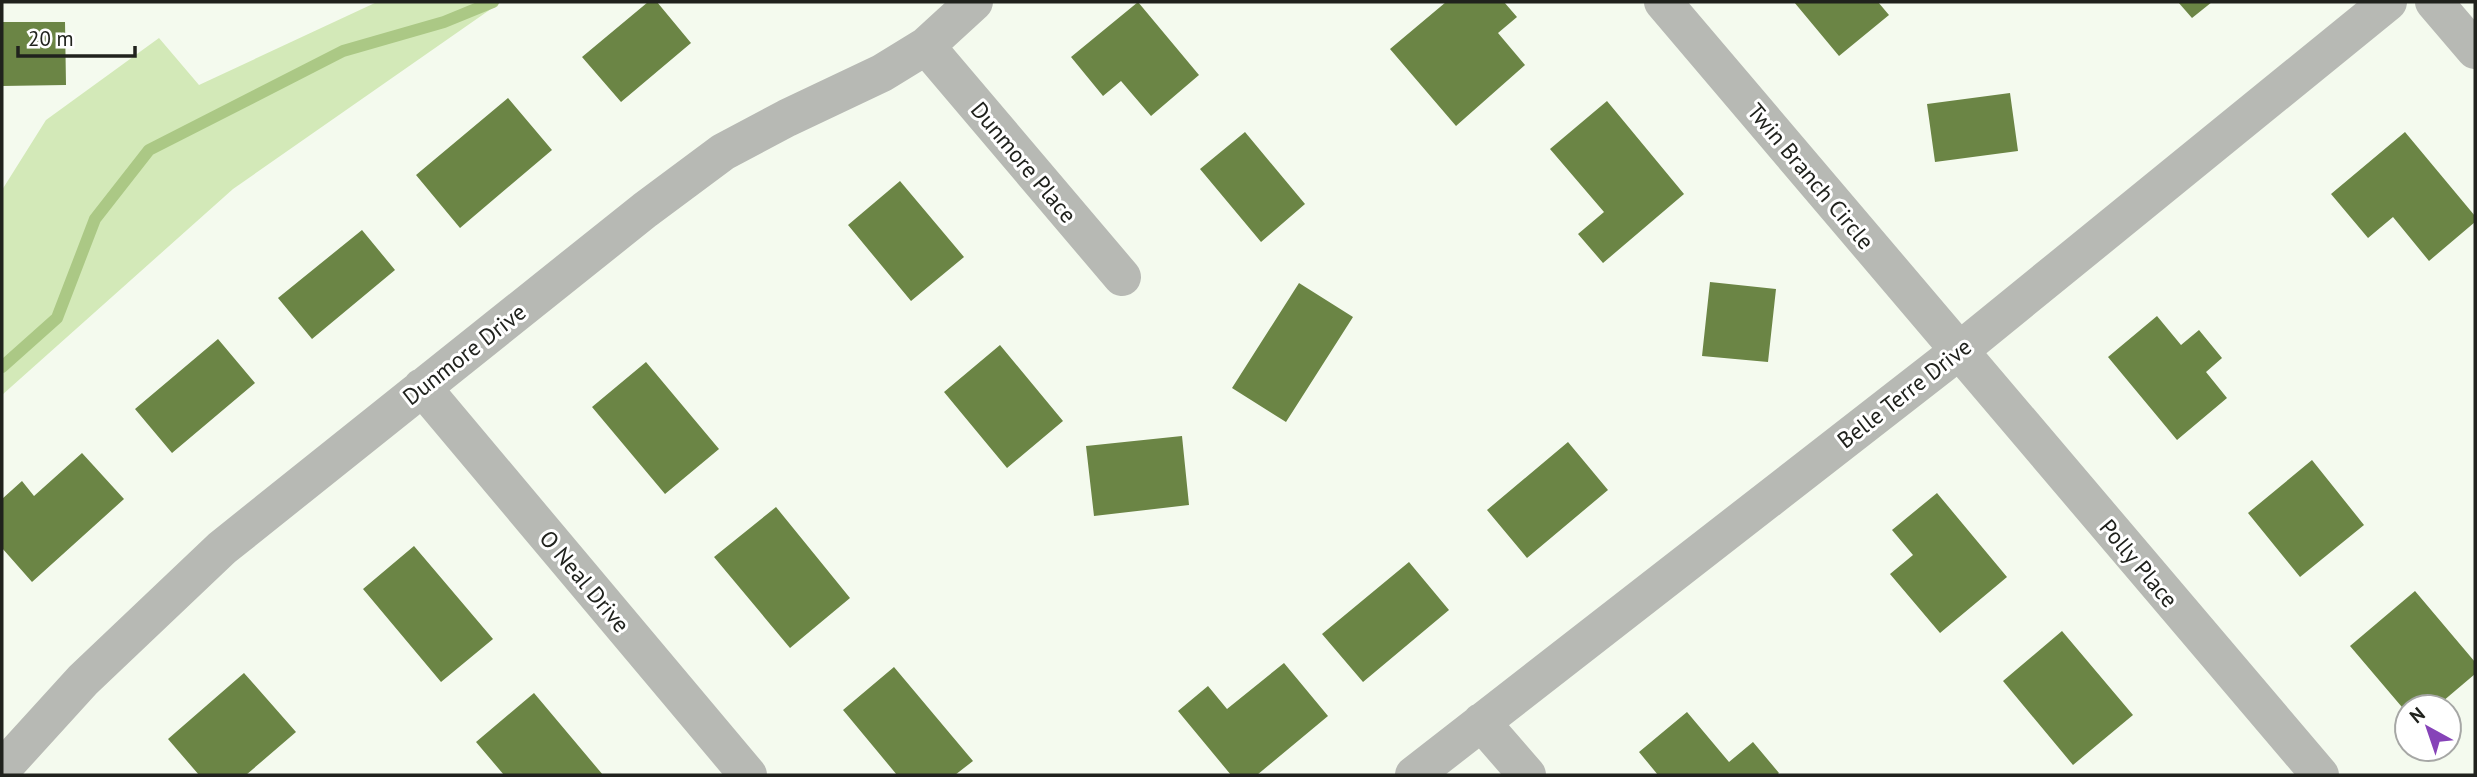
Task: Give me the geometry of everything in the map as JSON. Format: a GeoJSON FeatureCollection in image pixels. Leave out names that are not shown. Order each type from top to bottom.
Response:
{"type":"FeatureCollection","features":[{"type":"Feature","properties":{"kind":"street","name":"Dunmore Drive"},"geometry":{"type":"LineString","coordinates":[[2,769],[83,680],[222,548],[645,210],[723,152],[882,73],[926,46],[974,2]]}},
{"type":"Feature","properties":{"kind":"street","name":"Twin Branch Circle"},"geometry":{"type":"LineString","coordinates":[[1663,2],[1959,351]]}},
{"type":"Feature","properties":{"kind":"street","name":"Belle Terre Drive"},"geometry":{"type":"LineString","coordinates":[[1414,775],[1959,351],[2388,2]]}},
{"type":"Feature","properties":{"kind":"street"},"geometry":{"type":"LineString","coordinates":[[2434,2],[2475,50]]}},
{"type":"Feature","properties":{"kind":"street","name":"Dunmore Place"},"geometry":{"type":"LineString","coordinates":[[926,46],[1122,277]]}},
{"type":"Feature","properties":{"kind":"street","name":"Polly Place"},"geometry":{"type":"LineString","coordinates":[[1959,351],[2320,775]]}},
{"type":"Feature","properties":{"kind":"street","name":"O Neal Drive"},"geometry":{"type":"LineString","coordinates":[[422,387],[748,775]]}},
{"type":"Feature","properties":{"kind":"street"},"geometry":{"type":"LineString","coordinates":[[1481,722],[1527,775]]}},
{"type":"Feature","properties":{"kind":"green space"},"geometry":{"type":"Polygon","coordinates":[[[377,2],[501,2],[233,189],[2,395],[2,190],[46,120],[159,38],[199,85],[377,2]]]}},
{"type":"Feature","properties":{"kind":"building"},"geometry":{"type":"Polygon","coordinates":[[[648,2],[657,2],[691,43],[621,102],[582,57],[648,2]]]}},
{"type":"Feature","properties":{"kind":"building"},"geometry":{"type":"Polygon","coordinates":[[[1138,2],[1199,75],[1151,116],[1121,81],[1103,96],[1071,57],[1138,2]]]}},
{"type":"Feature","properties":{"kind":"building"},"geometry":{"type":"Polygon","coordinates":[[[1446,2],[1504,2],[1517,17],[1498,33],[1525,65],[1456,126],[1390,49],[1446,2]]]}},
{"type":"Feature","properties":{"kind":"building"},"geometry":{"type":"Polygon","coordinates":[[[1794,2],[1878,2],[1889,15],[1839,56],[1794,2]]]}},
{"type":"Feature","properties":{"kind":"building"},"geometry":{"type":"Polygon","coordinates":[[[2178,2],[2212,2],[2192,18],[2178,2]]]}},
{"type":"Feature","properties":{"kind":"building"},"geometry":{"type":"Polygon","coordinates":[[[2,22],[65,22],[66,85],[2,86],[2,22]]]}},
{"type":"Feature","properties":{"kind":"building"},"geometry":{"type":"Polygon","coordinates":[[[2010,93],[2018,151],[1935,162],[1927,104],[2010,93]]]}},
{"type":"Feature","properties":{"kind":"building"},"geometry":{"type":"Polygon","coordinates":[[[508,98],[552,150],[460,228],[416,175],[508,98]]]}},
{"type":"Feature","properties":{"kind":"building"},"geometry":{"type":"Polygon","coordinates":[[[1607,101],[1684,194],[1603,263],[1578,234],[1604,212],[1550,149],[1607,101]]]}},
{"type":"Feature","properties":{"kind":"building"},"geometry":{"type":"Polygon","coordinates":[[[1245,132],[1305,204],[1261,242],[1200,169],[1245,132]]]}},
{"type":"Feature","properties":{"kind":"building"},"geometry":{"type":"Polygon","coordinates":[[[2405,132],[2475,216],[2475,222],[2429,261],[2393,217],[2368,238],[2331,194],[2405,132]]]}},
{"type":"Feature","properties":{"kind":"building"},"geometry":{"type":"Polygon","coordinates":[[[900,181],[964,257],[911,301],[848,225],[900,181]]]}},
{"type":"Feature","properties":{"kind":"building"},"geometry":{"type":"Polygon","coordinates":[[[362,230],[395,270],[312,339],[278,298],[362,230]]]}},
{"type":"Feature","properties":{"kind":"building"},"geometry":{"type":"Polygon","coordinates":[[[1710,282],[1776,289],[1768,362],[1702,356],[1710,282]]]}},
{"type":"Feature","properties":{"kind":"building"},"geometry":{"type":"Polygon","coordinates":[[[1299,283],[1353,317],[1286,422],[1232,388],[1299,283]]]}},
{"type":"Feature","properties":{"kind":"building"},"geometry":{"type":"Polygon","coordinates":[[[2157,316],[2181,345],[2199,330],[2222,358],[2206,372],[2227,398],[2177,440],[2108,357],[2157,316]]]}},
{"type":"Feature","properties":{"kind":"building"},"geometry":{"type":"Polygon","coordinates":[[[218,339],[255,383],[172,453],[135,409],[218,339]]]}},
{"type":"Feature","properties":{"kind":"building"},"geometry":{"type":"Polygon","coordinates":[[[1000,345],[1063,421],[1007,468],[944,392],[1000,345]]]}},
{"type":"Feature","properties":{"kind":"building"},"geometry":{"type":"Polygon","coordinates":[[[646,362],[719,449],[665,494],[592,407],[646,362]]]}},
{"type":"Feature","properties":{"kind":"building"},"geometry":{"type":"Polygon","coordinates":[[[1182,436],[1189,505],[1094,516],[1086,446],[1182,436]]]}},
{"type":"Feature","properties":{"kind":"building"},"geometry":{"type":"Polygon","coordinates":[[[1568,442],[1608,490],[1527,558],[1487,510],[1568,442]]]}},
{"type":"Feature","properties":{"kind":"building"},"geometry":{"type":"Polygon","coordinates":[[[82,453],[124,499],[32,582],[2,548],[2,499],[22,481],[34,496],[82,453]]]}},
{"type":"Feature","properties":{"kind":"building"},"geometry":{"type":"Polygon","coordinates":[[[2312,460],[2364,525],[2300,577],[2248,513],[2312,460]]]}},
{"type":"Feature","properties":{"kind":"building"},"geometry":{"type":"Polygon","coordinates":[[[1937,493],[2007,577],[1940,633],[1890,574],[1913,555],[1892,530],[1937,493]]]}},
{"type":"Feature","properties":{"kind":"building"},"geometry":{"type":"Polygon","coordinates":[[[776,507],[850,598],[790,648],[714,557],[776,507]]]}},
{"type":"Feature","properties":{"kind":"building"},"geometry":{"type":"Polygon","coordinates":[[[414,546],[493,639],[441,682],[363,589],[414,546]]]}},
{"type":"Feature","properties":{"kind":"building"},"geometry":{"type":"Polygon","coordinates":[[[1409,562],[1449,610],[1363,682],[1322,634],[1409,562]]]}},
{"type":"Feature","properties":{"kind":"building"},"geometry":{"type":"Polygon","coordinates":[[[2415,591],[2475,662],[2475,674],[2453,693],[2393,693],[2393,697],[2350,646],[2415,591]]]}},
{"type":"Feature","properties":{"kind":"building"},"geometry":{"type":"Polygon","coordinates":[[[2062,631],[2133,715],[2073,765],[2003,681],[2062,631]]]}},
{"type":"Feature","properties":{"kind":"building"},"geometry":{"type":"Polygon","coordinates":[[[1284,663],[1328,716],[1257,775],[1231,775],[1178,711],[1208,686],[1227,709],[1284,663]]]}},
{"type":"Feature","properties":{"kind":"building"},"geometry":{"type":"Polygon","coordinates":[[[894,667],[973,761],[955,775],[897,775],[843,710],[894,667]]]}},
{"type":"Feature","properties":{"kind":"building"},"geometry":{"type":"Polygon","coordinates":[[[244,673],[296,732],[246,775],[199,775],[168,739],[244,673]]]}},
{"type":"Feature","properties":{"kind":"building"},"geometry":{"type":"Polygon","coordinates":[[[534,693],[603,775],[504,775],[476,742],[534,693]]]}},
{"type":"Feature","properties":{"kind":"building"},"geometry":{"type":"Polygon","coordinates":[[[1687,712],[1729,762],[1753,742],[1779,773],[1658,775],[1639,752],[1687,712]]]}},
{"type":"Feature","properties":{"kind":"waterway"},"geometry":{"type":"LineString","coordinates":[[2,367],[57,318],[95,219],[149,150],[343,51],[444,22],[493,2]]}}]}
